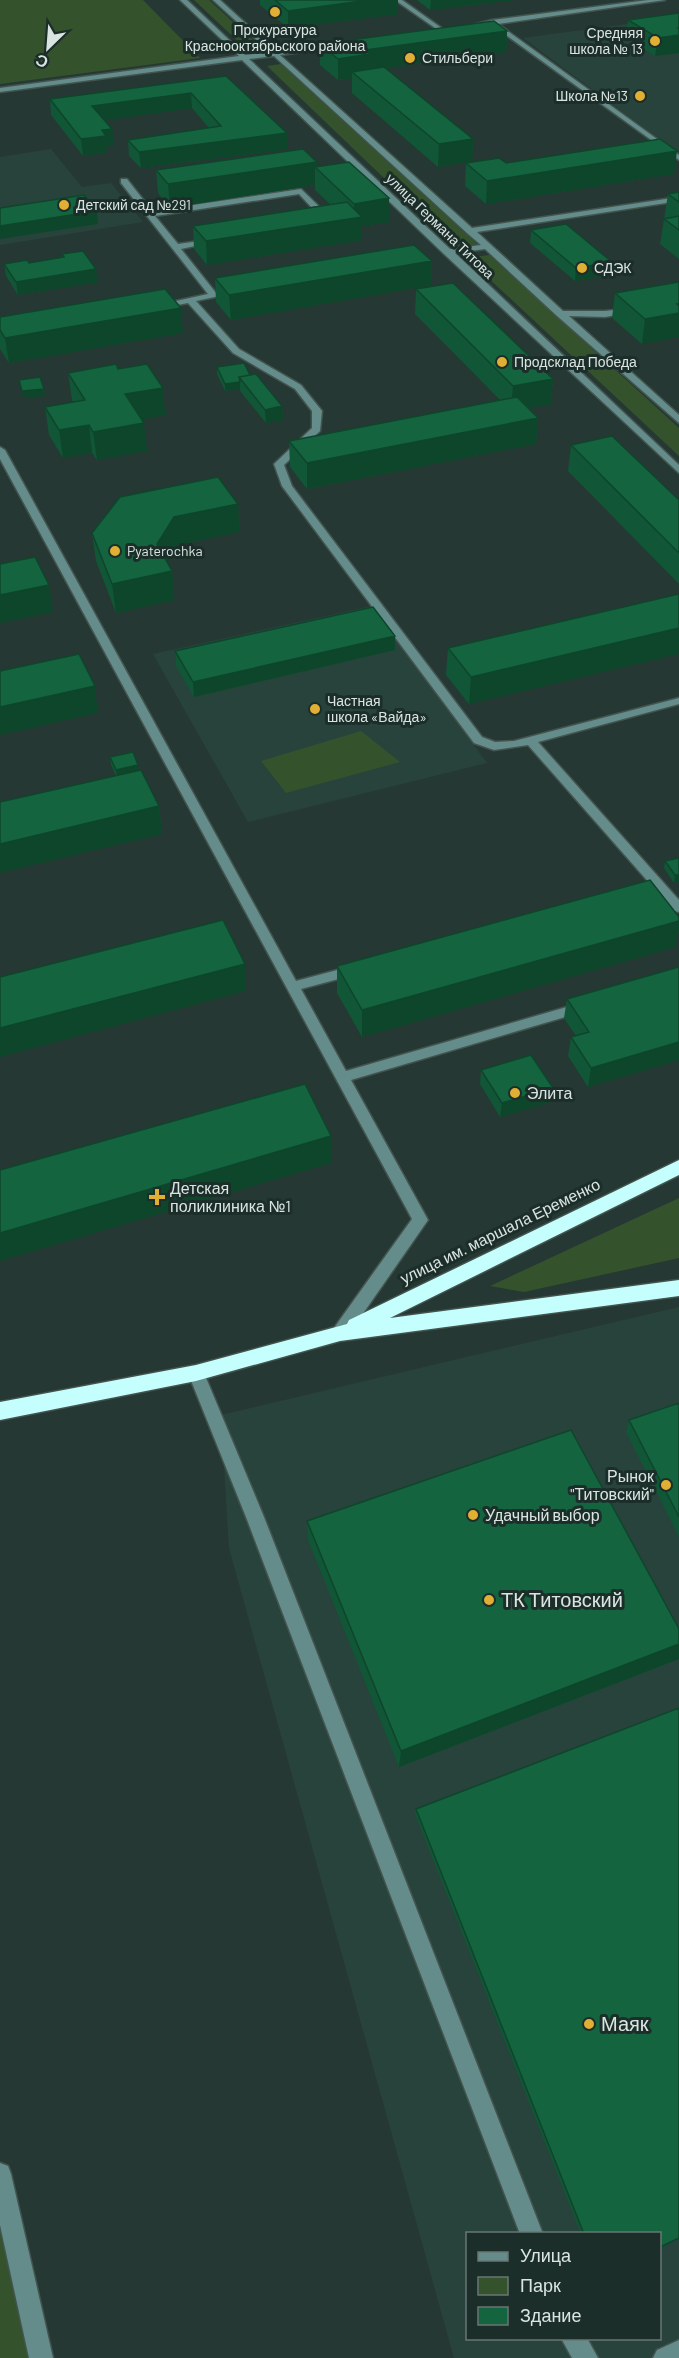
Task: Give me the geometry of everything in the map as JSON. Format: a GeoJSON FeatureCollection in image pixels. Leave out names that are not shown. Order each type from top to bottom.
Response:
{"type":"FeatureCollection","features":[{"type":"Feature","properties":{"kind":"highway","name":"улица им. маршала Еременко"},"geometry":{"type":"LineString","coordinates":[[340,1333],[679,1167]]}},
{"type":"Feature","properties":{"kind":"highway","name":"улица им. маршала Еременко"},"geometry":{"type":"LineString","coordinates":[[0,1411],[196,1373],[340,1333],[679,1288]]}},
{"type":"Feature","properties":{"kind":"street","name":"улица Германа Титова"},"geometry":{"type":"LineString","coordinates":[[183,0],[246,59],[366,179],[679,470]]}},
{"type":"Feature","properties":{"kind":"street","name":"улица Германа Титова"},"geometry":{"type":"LineString","coordinates":[[216,0],[679,420]]}},
{"type":"Feature","properties":{"kind":"street"},"geometry":{"type":"LineString","coordinates":[[398,0],[440,29]]}},
{"type":"Feature","properties":{"kind":"street"},"geometry":{"type":"LineString","coordinates":[[471,25],[662,0]]}},
{"type":"Feature","properties":{"kind":"street"},"geometry":{"type":"LineString","coordinates":[[492,22],[679,158]]}},
{"type":"Feature","properties":{"kind":"street"},"geometry":{"type":"LineString","coordinates":[[429,31],[450,28]]}},
{"type":"Feature","properties":{"kind":"street"},"geometry":{"type":"LineString","coordinates":[[0,90],[246,59],[350,43]]}},
{"type":"Feature","properties":{"kind":"street"},"geometry":{"type":"LineString","coordinates":[[124,181],[214,296]]}},
{"type":"Feature","properties":{"kind":"street"},"geometry":{"type":"LineString","coordinates":[[150,214],[311,189]]}},
{"type":"Feature","properties":{"kind":"street"},"geometry":{"type":"LineString","coordinates":[[301,190],[330,222],[318,224]]}},
{"type":"Feature","properties":{"kind":"street"},"geometry":{"type":"LineString","coordinates":[[470,231],[679,199]]}},
{"type":"Feature","properties":{"kind":"street"},"geometry":{"type":"LineString","coordinates":[[177,247],[224,239]]}},
{"type":"Feature","properties":{"kind":"street"},"geometry":{"type":"LineString","coordinates":[[446,254],[486,246]]}},
{"type":"Feature","properties":{"kind":"street"},"geometry":{"type":"LineString","coordinates":[[145,308],[249,290]]}},
{"type":"Feature","properties":{"kind":"street"},"geometry":{"type":"LineString","coordinates":[[190,300],[236,351],[298,387],[317,411],[317,429],[279,464],[287,486],[478,740],[494,746],[514,745],[679,701]]}},
{"type":"Feature","properties":{"kind":"street"},"geometry":{"type":"LineString","coordinates":[[559,313],[605,314],[637,309]]}},
{"type":"Feature","properties":{"kind":"street"},"geometry":{"type":"LineString","coordinates":[[0,450],[420,1220],[340,1333]]}},
{"type":"Feature","properties":{"kind":"street"},"geometry":{"type":"LineString","coordinates":[[531,741],[654,888],[679,908]]}},
{"type":"Feature","properties":{"kind":"street"},"geometry":{"type":"LineString","coordinates":[[292,987],[365,967]]}},
{"type":"Feature","properties":{"kind":"street"},"geometry":{"type":"LineString","coordinates":[[342,1077],[601,1002]]}},
{"type":"Feature","properties":{"kind":"street"},"geometry":{"type":"LineString","coordinates":[[196,1373],[255,1517],[531,2232]]}},
{"type":"Feature","properties":{"kind":"street"},"geometry":{"type":"LineString","coordinates":[[0,2174],[41,2358]]}},
{"type":"Feature","properties":{"kind":"street"},"geometry":{"type":"LineString","coordinates":[[574,2340],[586,2358]]}},
{"type":"Feature","properties":{"kind":"street"},"geometry":{"type":"LineString","coordinates":[[665,2358],[679,2352]]}},
{"type":"Feature","properties":{"kind":"shaded area","name":"Школа №13"},"geometry":{"type":"Polygon","coordinates":[[[679,17],[679,154],[523,38],[679,17]]]}},
{"type":"Feature","properties":{"kind":"shaded area","name":"Детский сад №291"},"geometry":{"type":"Polygon","coordinates":[[[51,149],[82,187],[111,183],[143,222],[0,245],[0,157],[51,149]]]}},
{"type":"Feature","properties":{"kind":"shaded area","name":"Частная школа «Вайда»"},"geometry":{"type":"Polygon","coordinates":[[[371,606],[487,763],[248,822],[153,654],[371,606]]]}},
{"type":"Feature","properties":{"kind":"shaded area"},"geometry":{"type":"Polygon","coordinates":[[[679,1307],[679,2358],[454,2358],[229,1548],[221,1415],[679,1307]]]}},
{"type":"Feature","properties":{"kind":"green space"},"geometry":{"type":"Polygon","coordinates":[[[0,0],[143,0],[200,58],[0,84],[0,0]]]}},
{"type":"Feature","properties":{"kind":"green space"},"geometry":{"type":"Polygon","coordinates":[[[194,0],[209,0],[256,43],[241,44],[194,0]]]}},
{"type":"Feature","properties":{"kind":"green space"},"geometry":{"type":"Polygon","coordinates":[[[281,64],[477,244],[456,247],[267,66],[281,64]]]}},
{"type":"Feature","properties":{"kind":"green space"},"geometry":{"type":"Polygon","coordinates":[[[489,255],[679,428],[679,456],[467,258],[489,255]]]}},
{"type":"Feature","properties":{"kind":"green space"},"geometry":{"type":"Polygon","coordinates":[[[361,731],[400,762],[286,793],[261,761],[361,731]]]}},
{"type":"Feature","properties":{"kind":"green space"},"geometry":{"type":"Polygon","coordinates":[[[679,1198],[679,1258],[524,1292],[490,1286],[679,1198]]]}},
{"type":"Feature","properties":{"kind":"green space"},"geometry":{"type":"Polygon","coordinates":[[[0,2174],[41,2358],[0,2358],[0,2174]]]}},
{"type":"Feature","properties":{"kind":"building"},"geometry":{"type":"Polygon","coordinates":[[[275,0],[369,0],[288,11],[275,0]]]}},
{"type":"Feature","properties":{"kind":"building"},"geometry":{"type":"Polygon","coordinates":[[[679,13],[679,35],[658,38],[628,20],[679,13]]]}},
{"type":"Feature","properties":{"kind":"building"},"geometry":{"type":"Polygon","coordinates":[[[494,21],[507,31],[365,50],[370,54],[338,59],[320,44],[494,21]]]}},
{"type":"Feature","properties":{"kind":"building"},"geometry":{"type":"Polygon","coordinates":[[[384,67],[473,139],[439,144],[352,72],[384,67]]]}},
{"type":"Feature","properties":{"kind":"building"},"geometry":{"type":"Polygon","coordinates":[[[226,76],[287,133],[139,152],[128,140],[221,126],[191,93],[92,106],[112,129],[102,130],[106,136],[81,139],[50,99],[226,76]]]}},
{"type":"Feature","properties":{"kind":"building"},"geometry":{"type":"Polygon","coordinates":[[[660,139],[677,151],[487,181],[466,163],[499,158],[506,163],[660,139]]]}},
{"type":"Feature","properties":{"kind":"building"},"geometry":{"type":"Polygon","coordinates":[[[303,149],[317,162],[168,184],[156,170],[303,149]]]}},
{"type":"Feature","properties":{"kind":"building"},"geometry":{"type":"Polygon","coordinates":[[[349,162],[389,198],[354,204],[315,167],[349,162]]]}},
{"type":"Feature","properties":{"kind":"building"},"geometry":{"type":"Polygon","coordinates":[[[679,192],[679,202],[668,194],[679,192]]]}},
{"type":"Feature","properties":{"kind":"building"},"geometry":{"type":"Polygon","coordinates":[[[84,195],[97,211],[0,226],[0,208],[84,195]]]}},
{"type":"Feature","properties":{"kind":"building"},"geometry":{"type":"Polygon","coordinates":[[[347,202],[362,217],[206,241],[193,226],[347,202]]]}},
{"type":"Feature","properties":{"kind":"building"},"geometry":{"type":"Polygon","coordinates":[[[679,216],[679,230],[664,219],[679,216]]]}},
{"type":"Feature","properties":{"kind":"building"},"geometry":{"type":"Polygon","coordinates":[[[566,224],[612,262],[576,268],[531,230],[566,224]]]}},
{"type":"Feature","properties":{"kind":"building"},"geometry":{"type":"Polygon","coordinates":[[[414,245],[432,261],[229,295],[215,278],[414,245]]]}},
{"type":"Feature","properties":{"kind":"building"},"geometry":{"type":"Polygon","coordinates":[[[83,251],[96,269],[16,282],[4,264],[27,260],[29,263],[83,251]]]}},
{"type":"Feature","properties":{"kind":"building"},"geometry":{"type":"Polygon","coordinates":[[[679,282],[679,304],[677,304],[679,313],[645,319],[615,293],[679,282]]]}},
{"type":"Feature","properties":{"kind":"building"},"geometry":{"type":"Polygon","coordinates":[[[453,283],[553,379],[513,386],[416,289],[453,283]]]}},
{"type":"Feature","properties":{"kind":"building"},"geometry":{"type":"Polygon","coordinates":[[[165,289],[181,308],[5,338],[0,330],[0,317],[165,289]]]}},
{"type":"Feature","properties":{"kind":"building"},"geometry":{"type":"Polygon","coordinates":[[[244,363],[250,375],[239,377],[240,382],[225,384],[217,367],[244,363]]]}},
{"type":"Feature","properties":{"kind":"building"},"geometry":{"type":"Polygon","coordinates":[[[116,364],[118,369],[147,364],[163,388],[125,394],[144,423],[93,432],[89,425],[59,430],[45,407],[85,400],[68,373],[116,364]]]}},
{"type":"Feature","properties":{"kind":"building"},"geometry":{"type":"Polygon","coordinates":[[[256,374],[282,406],[265,410],[239,377],[256,374]]]}},
{"type":"Feature","properties":{"kind":"building"},"geometry":{"type":"Polygon","coordinates":[[[40,377],[44,389],[22,391],[19,380],[40,377]]]}},
{"type":"Feature","properties":{"kind":"building"},"geometry":{"type":"Polygon","coordinates":[[[517,397],[538,418],[307,463],[289,441],[517,397]]]}},
{"type":"Feature","properties":{"kind":"building"},"geometry":{"type":"Polygon","coordinates":[[[612,436],[679,500],[679,553],[571,445],[612,436]]]}},
{"type":"Feature","properties":{"kind":"building"},"geometry":{"type":"Polygon","coordinates":[[[218,477],[238,504],[174,517],[157,544],[172,571],[112,584],[92,533],[120,497],[218,477]]]}},
{"type":"Feature","properties":{"kind":"building"},"geometry":{"type":"Polygon","coordinates":[[[35,557],[49,585],[0,595],[0,564],[35,557]]]}},
{"type":"Feature","properties":{"kind":"building"},"geometry":{"type":"Polygon","coordinates":[[[679,594],[679,628],[471,677],[448,648],[679,594]]]}},
{"type":"Feature","properties":{"kind":"building"},"geometry":{"type":"Polygon","coordinates":[[[373,607],[395,636],[193,682],[175,651],[373,607]]]}},
{"type":"Feature","properties":{"kind":"building"},"geometry":{"type":"Polygon","coordinates":[[[79,654],[95,686],[0,707],[0,671],[79,654]]]}},
{"type":"Feature","properties":{"kind":"building"},"geometry":{"type":"Polygon","coordinates":[[[133,752],[138,765],[116,770],[110,757],[133,752]]]}},
{"type":"Feature","properties":{"kind":"building"},"geometry":{"type":"Polygon","coordinates":[[[141,770],[159,806],[0,844],[0,802],[141,770]]]}},
{"type":"Feature","properties":{"kind":"building"},"geometry":{"type":"Polygon","coordinates":[[[679,858],[679,875],[675,875],[665,861],[679,858]]]}},
{"type":"Feature","properties":{"kind":"building"},"geometry":{"type":"Polygon","coordinates":[[[650,880],[679,917],[679,921],[362,1010],[337,966],[650,880]]]}},
{"type":"Feature","properties":{"kind":"building"},"geometry":{"type":"Polygon","coordinates":[[[223,920],[245,964],[0,1028],[0,977],[223,920]]]}},
{"type":"Feature","properties":{"kind":"building"},"geometry":{"type":"Polygon","coordinates":[[[679,967],[679,1042],[591,1068],[571,1037],[589,1032],[567,999],[679,967]]]}},
{"type":"Feature","properties":{"kind":"building"},"geometry":{"type":"Polygon","coordinates":[[[531,1055],[553,1088],[502,1103],[481,1070],[531,1055]]]}},
{"type":"Feature","properties":{"kind":"building"},"geometry":{"type":"Polygon","coordinates":[[[305,1084],[331,1136],[0,1233],[0,1170],[305,1084]]]}},
{"type":"Feature","properties":{"kind":"building","name":"Рынок \"Титовский\""},"geometry":{"type":"Polygon","coordinates":[[[679,1403],[679,1517],[629,1420],[679,1403]]]}},
{"type":"Feature","properties":{"kind":"building","name":"ТК Титовский"},"geometry":{"type":"Polygon","coordinates":[[[571,1430],[679,1629],[679,1644],[401,1751],[307,1521],[571,1430]]]}},
{"type":"Feature","properties":{"kind":"building","name":"Маяк"},"geometry":{"type":"Polygon","coordinates":[[[679,1708],[679,2238],[661,2247],[661,2232],[583,2232],[416,1809],[679,1708]]]}},
{"type":"Feature","properties":{"kind":"place","name":"Прокуратура Краснооктябрьского района"},"geometry":{"type":"Point","coordinates":[275,12]}},
{"type":"Feature","properties":{"kind":"place","name":"Средняя школа № 13"},"geometry":{"type":"Point","coordinates":[655,41]}},
{"type":"Feature","properties":{"kind":"place","name":"Стильбери"},"geometry":{"type":"Point","coordinates":[410,58]}},
{"type":"Feature","properties":{"kind":"place","name":"Школа №13"},"geometry":{"type":"Point","coordinates":[640,96]}},
{"type":"Feature","properties":{"kind":"place","name":"Детский сад №291"},"geometry":{"type":"Point","coordinates":[64,205]}},
{"type":"Feature","properties":{"kind":"place","name":"СДЭК"},"geometry":{"type":"Point","coordinates":[582,268]}},
{"type":"Feature","properties":{"kind":"place","name":"Продсклад Победа"},"geometry":{"type":"Point","coordinates":[502,362]}},
{"type":"Feature","properties":{"kind":"place","name":"Pyaterochka"},"geometry":{"type":"Point","coordinates":[115,551]}},
{"type":"Feature","properties":{"kind":"place","name":"Частная школа «Вайда»"},"geometry":{"type":"Point","coordinates":[315,709]}},
{"type":"Feature","properties":{"kind":"place","name":"Элита"},"geometry":{"type":"Point","coordinates":[515,1093]}},
{"type":"Feature","properties":{"kind":"place","name":"Детская поликлиника №1"},"geometry":{"type":"Point","coordinates":[157,1197]}},
{"type":"Feature","properties":{"kind":"place","name":"Рынок \"Титовский\""},"geometry":{"type":"Point","coordinates":[666,1485]}},
{"type":"Feature","properties":{"kind":"place","name":"Удачный выбор"},"geometry":{"type":"Point","coordinates":[473,1515]}},
{"type":"Feature","properties":{"kind":"place","name":"ТК Титовский"},"geometry":{"type":"Point","coordinates":[489,1600]}},
{"type":"Feature","properties":{"kind":"place","name":"Маяк"},"geometry":{"type":"Point","coordinates":[589,2024]}}]}
